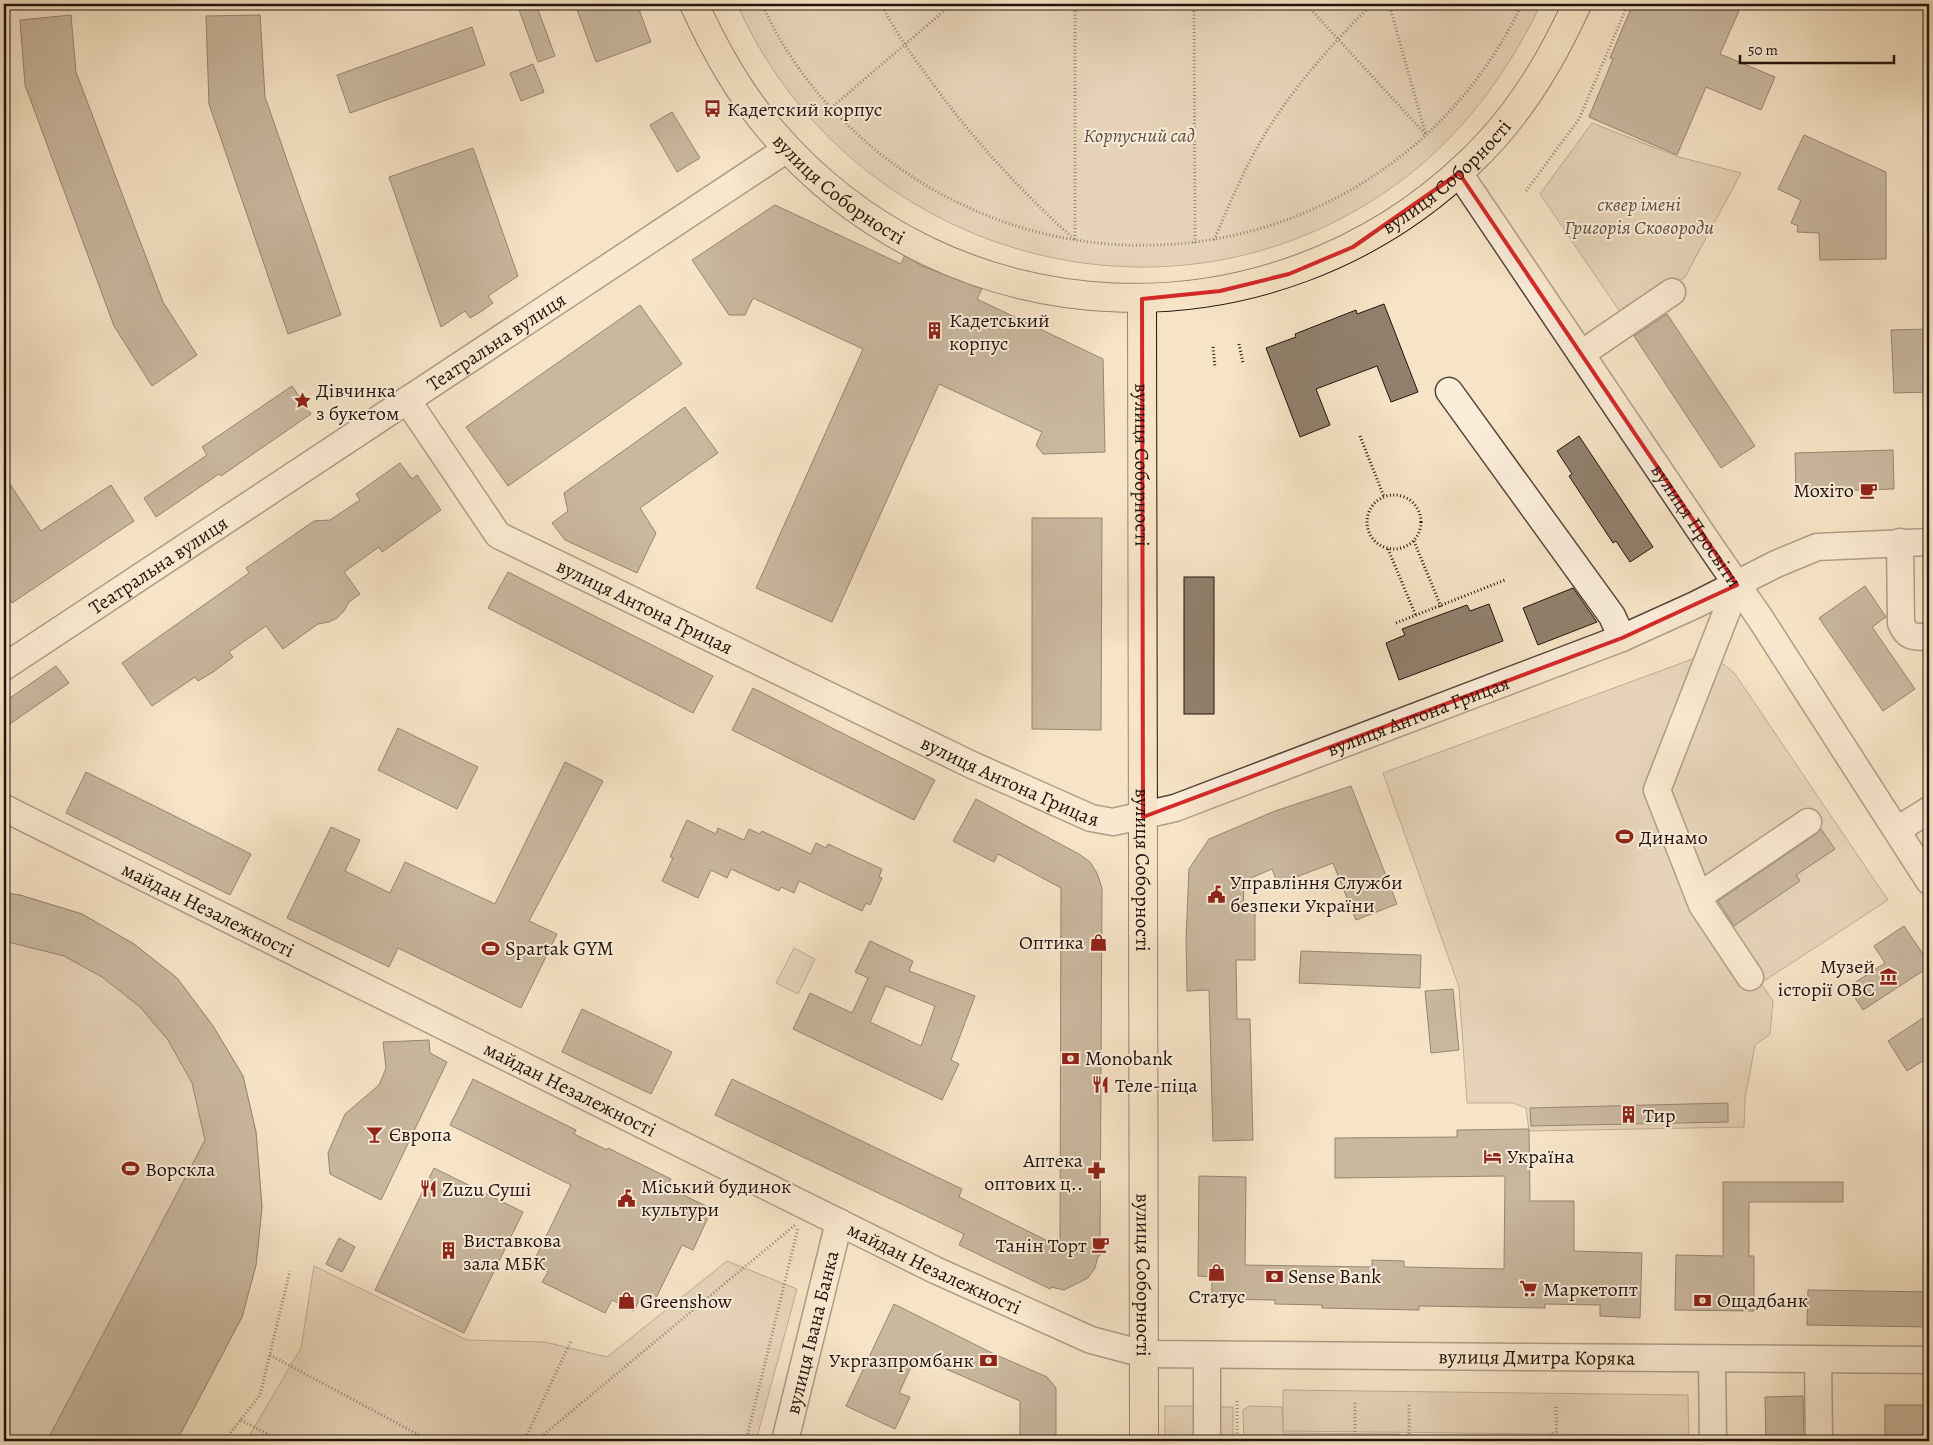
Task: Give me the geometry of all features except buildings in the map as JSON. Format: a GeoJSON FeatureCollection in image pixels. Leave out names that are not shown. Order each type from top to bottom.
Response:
{"type":"FeatureCollection","features":[{"type":"Feature","properties":{"kind":"main road","name":"вулиця Соборності"},"geometry":{"type":"LineString","coordinates":[[694,4],[723,63],[768,128],[840,196],[872,220],[908,241],[943,258],[1006,280],[1054,292],[1093,297],[1142,299],[1228,290],[1289,274],[1353,247],[1392,224],[1428,199],[1459,173],[1499,131],[1523,101],[1544,69],[1577,4]]}},
{"type":"Feature","properties":{"kind":"main road","name":"вулиця Соборності"},"geometry":{"type":"LineString","coordinates":[[1142,299],[1144,1441]]}},
{"type":"Feature","properties":{"kind":"street","name":"Театральна вулиця"},"geometry":{"type":"LineString","coordinates":[[4,667],[787,148]]}},
{"type":"Feature","properties":{"kind":"street","name":"вулиця Просвіти"},"geometry":{"type":"LineString","coordinates":[[1459,173],[1760,618],[1929,881]]}},
{"type":"Feature","properties":{"kind":"street"},"geometry":{"type":"LineString","coordinates":[[1580,354],[1672,292]]}},
{"type":"Feature","properties":{"kind":"street"},"geometry":{"type":"LineString","coordinates":[[1449,391],[1612,616],[1622,638]]}},
{"type":"Feature","properties":{"kind":"street","name":"вулиця Антона Грицая"},"geometry":{"type":"LineString","coordinates":[[407,400],[498,534],[972,765],[1091,818],[1113,822],[1143,817],[1175,808],[1622,638],[1817,546],[1929,542]]}},
{"type":"Feature","properties":{"kind":"street"},"geometry":{"type":"LineString","coordinates":[[1900,542],[1901,623],[1904,632],[1911,636],[1929,637]]}},
{"type":"Feature","properties":{"kind":"street"},"geometry":{"type":"LineString","coordinates":[[1736,585],[1657,790],[1702,905],[1750,977]]}},
{"type":"Feature","properties":{"kind":"street","name":"майдан Незалежності"},"geometry":{"type":"LineString","coordinates":[[4,808],[935,1270],[1091,1340],[1144,1354]]}},
{"type":"Feature","properties":{"kind":"street"},"geometry":{"type":"LineString","coordinates":[[1897,830],[1929,810]]}},
{"type":"Feature","properties":{"kind":"street"},"geometry":{"type":"LineString","coordinates":[[1699,896],[1808,822]]}},
{"type":"Feature","properties":{"kind":"street","name":"вулиця Івана Банка"},"geometry":{"type":"LineString","coordinates":[[785,1441],[839,1222]]}},
{"type":"Feature","properties":{"kind":"street","name":"вулиця Дмитра Коряка"},"geometry":{"type":"LineString","coordinates":[[1144,1354],[1929,1360]]}},
{"type":"Feature","properties":{"kind":"street"},"geometry":{"type":"LineString","coordinates":[[1207,1355],[1207,1441]]}},
{"type":"Feature","properties":{"kind":"street"},"geometry":{"type":"LineString","coordinates":[[1712,1359],[1713,1441]]}},
{"type":"Feature","properties":{"kind":"street"},"geometry":{"type":"LineString","coordinates":[[1818,1360],[1819,1441]]}},
{"type":"Feature","properties":{"kind":"path"},"geometry":{"type":"LineString","coordinates":[[762,4],[793,59],[832,108],[881,155],[941,195],[994,219],[1024,229],[1075,241],[1119,246],[1163,246],[1195,243],[1277,224],[1326,204],[1367,180],[1426,136],[1457,103],[1500,46],[1522,4]]}},
{"type":"Feature","properties":{"kind":"path"},"geometry":{"type":"LineString","coordinates":[[881,4],[904,45],[974,139],[1034,203],[1075,241]]}},
{"type":"Feature","properties":{"kind":"path"},"geometry":{"type":"LineString","coordinates":[[832,108],[952,4]]}},
{"type":"Feature","properties":{"kind":"path"},"geometry":{"type":"LineString","coordinates":[[1075,4],[1075,241]]}},
{"type":"Feature","properties":{"kind":"path"},"geometry":{"type":"LineString","coordinates":[[1194,4],[1195,243]]}},
{"type":"Feature","properties":{"kind":"path"},"geometry":{"type":"LineString","coordinates":[[1306,4],[1426,136]]}},
{"type":"Feature","properties":{"kind":"path"},"geometry":{"type":"LineString","coordinates":[[1214,240],[1258,146],[1292,95],[1337,39],[1372,4]]}},
{"type":"Feature","properties":{"kind":"path"},"geometry":{"type":"LineString","coordinates":[[1389,4],[1426,136]]}},
{"type":"Feature","properties":{"kind":"path"},"geometry":{"type":"LineString","coordinates":[[1526,191],[1579,119],[1628,4]]}},
{"type":"Feature","properties":{"kind":"path"},"geometry":{"type":"LineString","coordinates":[[1239,344],[1243,363]]}},
{"type":"Feature","properties":{"kind":"path"},"geometry":{"type":"LineString","coordinates":[[1213,347],[1215,368]]}},
{"type":"Feature","properties":{"kind":"path"},"geometry":{"type":"LineString","coordinates":[[1360,436],[1384,497]]}},
{"type":"Feature","properties":{"kind":"path"},"geometry":{"type":"LineString","coordinates":[[1396,495],[1411,501],[1417,508],[1421,524],[1419,533],[1414,541],[1406,547],[1388,549],[1372,539],[1366,521],[1372,505],[1384,497],[1396,495]]}},
{"type":"Feature","properties":{"kind":"path"},"geometry":{"type":"LineString","coordinates":[[1414,541],[1441,607]]}},
{"type":"Feature","properties":{"kind":"path"},"geometry":{"type":"LineString","coordinates":[[1388,549],[1416,616]]}},
{"type":"Feature","properties":{"kind":"path"},"geometry":{"type":"LineString","coordinates":[[1396,623],[1441,607],[1505,580]]}},
{"type":"Feature","properties":{"kind":"path"},"geometry":{"type":"LineString","coordinates":[[536,1441],[800,1221],[746,1441]]}},
{"type":"Feature","properties":{"kind":"path"},"geometry":{"type":"LineString","coordinates":[[224,1441],[260,1395],[290,1270]]}},
{"type":"Feature","properties":{"kind":"path"},"geometry":{"type":"LineString","coordinates":[[524,1441],[571,1341]]}},
{"type":"Feature","properties":{"kind":"path"},"geometry":{"type":"LineString","coordinates":[[270,1354],[430,1441]]}},
{"type":"Feature","properties":{"kind":"path"},"geometry":{"type":"LineString","coordinates":[[1237,1401],[1237,1441]]}},
{"type":"Feature","properties":{"kind":"path"},"geometry":{"type":"LineString","coordinates":[[1355,1403],[1355,1441]]}},
{"type":"Feature","properties":{"kind":"path"},"geometry":{"type":"LineString","coordinates":[[1409,1441],[1410,1405]]}},
{"type":"Feature","properties":{"kind":"path"},"geometry":{"type":"LineString","coordinates":[[1556,1407],[1557,1441]]}},
{"type":"Feature","properties":{"kind":"path"},"geometry":{"type":"LineString","coordinates":[[241,1420],[281,1441]]}},
{"type":"Feature","properties":{"kind":"path"},"geometry":{"type":"LineString","coordinates":[[1541,1441],[1557,1431]]}},
{"type":"Feature","properties":{"kind":"highlighted area"},"geometry":{"type":"Polygon","coordinates":[[[1459,173],[1737,585],[1622,638],[1143,817],[1142,299],[1220,291],[1289,274],[1353,247],[1459,173]]]}},
{"type":"Feature","properties":{"kind":"green space","name":"Корпусний сад"},"geometry":{"type":"Polygon","coordinates":[[[737,4],[1541,4],[1509,63],[1470,115],[1424,162],[1370,202],[1282,244],[1191,264],[1099,265],[1009,246],[925,210],[849,156],[786,87],[737,4]]]}},
{"type":"Feature","properties":{"kind":"green space","name":"сквер імені Григорія Сковороди"},"geometry":{"type":"Polygon","coordinates":[[[1592,123],[1679,157],[1741,173],[1685,277],[1624,318],[1540,194],[1592,123]]]}},
{"type":"Feature","properties":{"kind":"green space","name":"Динамо"},"geometry":{"type":"Polygon","coordinates":[[[1698,657],[1718,662],[1735,674],[1888,900],[1761,983],[1773,1001],[1770,1034],[1755,1045],[1745,1099],[1744,1127],[1529,1131],[1526,1108],[1513,1103],[1467,1103],[1459,987],[1383,773],[1698,657]]]}},
{"type":"Feature","properties":{"kind":"green space","name":"Ворскла"},"geometry":{"type":"Polygon","coordinates":[[[4,893],[20,895],[82,914],[134,944],[177,978],[213,1026],[243,1076],[256,1132],[262,1207],[256,1265],[242,1317],[182,1431],[174,1441],[4,1441],[4,893]]]}},
{"type":"Feature","properties":{"kind":"green space"},"geometry":{"type":"Polygon","coordinates":[[[794,948],[815,959],[798,994],[776,983],[794,948]]]}},
{"type":"Feature","properties":{"kind":"green space"},"geometry":{"type":"Polygon","coordinates":[[[727,1261],[797,1289],[756,1441],[246,1441],[301,1348],[314,1266],[467,1340],[545,1342],[607,1357],[727,1261]]]}},
{"type":"Feature","properties":{"kind":"green space"},"geometry":{"type":"Polygon","coordinates":[[[1283,1390],[1688,1395],[1689,1441],[1639,1441],[1638,1435],[1283,1431],[1283,1390]]]}},
{"type":"Feature","properties":{"kind":"green space"},"geometry":{"type":"Polygon","coordinates":[[[1165,1406],[1198,1406],[1198,1441],[1165,1441],[1165,1406]]]}},
{"type":"Feature","properties":{"kind":"green space"},"geometry":{"type":"Polygon","coordinates":[[[1250,1406],[1282,1407],[1283,1433],[1400,1434],[1400,1441],[1244,1441],[1243,1410],[1250,1406]]]}},
{"type":"Feature","properties":{"kind":"green space"},"geometry":{"type":"Polygon","coordinates":[[[1214,1407],[1233,1407],[1233,1441],[1215,1441],[1214,1407]]]}},
{"type":"Feature","properties":{"kind":"green space"},"geometry":{"type":"Polygon","coordinates":[[[1590,1436],[1637,1436],[1637,1441],[1590,1441],[1590,1436]]]}},
{"type":"Feature","properties":{"kind":"green space"},"geometry":{"type":"Polygon","coordinates":[[[1432,1437],[1551,1437],[1551,1441],[1432,1441],[1432,1437]]]}},
{"type":"Feature","properties":{"kind":"place","name":"Кадетский корпус"},"geometry":{"type":"Point","coordinates":[713,109]}},
{"type":"Feature","properties":{"kind":"place","name":"Кадетський корпус"},"geometry":{"type":"Point","coordinates":[935,331]}},
{"type":"Feature","properties":{"kind":"place","name":"Дівчинка з букетом"},"geometry":{"type":"Point","coordinates":[302,401]}},
{"type":"Feature","properties":{"kind":"place","name":"Мохіто"},"geometry":{"type":"Point","coordinates":[1868,490]}},
{"type":"Feature","properties":{"kind":"place","name":"Динамо"},"geometry":{"type":"Point","coordinates":[1625,837]}},
{"type":"Feature","properties":{"kind":"place","name":"Управління Служби безпеки України"},"geometry":{"type":"Point","coordinates":[1216,894]}},
{"type":"Feature","properties":{"kind":"place","name":"Оптика"},"geometry":{"type":"Point","coordinates":[1098,942]}},
{"type":"Feature","properties":{"kind":"place","name":"Spartak GYM"},"geometry":{"type":"Point","coordinates":[491,948]}},
{"type":"Feature","properties":{"kind":"place","name":"Музей історії ОВС"},"geometry":{"type":"Point","coordinates":[1889,977]}},
{"type":"Feature","properties":{"kind":"place","name":"Monobank"},"geometry":{"type":"Point","coordinates":[1071,1058]}},
{"type":"Feature","properties":{"kind":"place","name":"Теле-піца"},"geometry":{"type":"Point","coordinates":[1101,1085]}},
{"type":"Feature","properties":{"kind":"place","name":"Тир"},"geometry":{"type":"Point","coordinates":[1629,1115]}},
{"type":"Feature","properties":{"kind":"place","name":"Європа"},"geometry":{"type":"Point","coordinates":[375,1134]}},
{"type":"Feature","properties":{"kind":"place","name":"Україна"},"geometry":{"type":"Point","coordinates":[1493,1156]}},
{"type":"Feature","properties":{"kind":"place","name":"Ворскла"},"geometry":{"type":"Point","coordinates":[131,1169]}},
{"type":"Feature","properties":{"kind":"place","name":"Аптека оптових ц.."},"geometry":{"type":"Point","coordinates":[1097,1171]}},
{"type":"Feature","properties":{"kind":"place","name":"Zuzu Суші"},"geometry":{"type":"Point","coordinates":[428,1189]}},
{"type":"Feature","properties":{"kind":"place","name":"Міський будинок культури"},"geometry":{"type":"Point","coordinates":[627,1198]}},
{"type":"Feature","properties":{"kind":"place","name":"Танін Торт"},"geometry":{"type":"Point","coordinates":[1101,1245]}},
{"type":"Feature","properties":{"kind":"place","name":"Виставкова зала МБК"},"geometry":{"type":"Point","coordinates":[449,1251]}},
{"type":"Feature","properties":{"kind":"place","name":"Статус"},"geometry":{"type":"Point","coordinates":[1217,1272]}},
{"type":"Feature","properties":{"kind":"place","name":"Sense Bank"},"geometry":{"type":"Point","coordinates":[1274,1276]}},
{"type":"Feature","properties":{"kind":"place","name":"Маркетопт"},"geometry":{"type":"Point","coordinates":[1529,1289]}},
{"type":"Feature","properties":{"kind":"place","name":"Ощадбанк"},"geometry":{"type":"Point","coordinates":[1703,1300]}},
{"type":"Feature","properties":{"kind":"place","name":"Greenshow"},"geometry":{"type":"Point","coordinates":[626,1301]}},
{"type":"Feature","properties":{"kind":"place","name":"Укргазпромбанк"},"geometry":{"type":"Point","coordinates":[988,1360]}}]}
